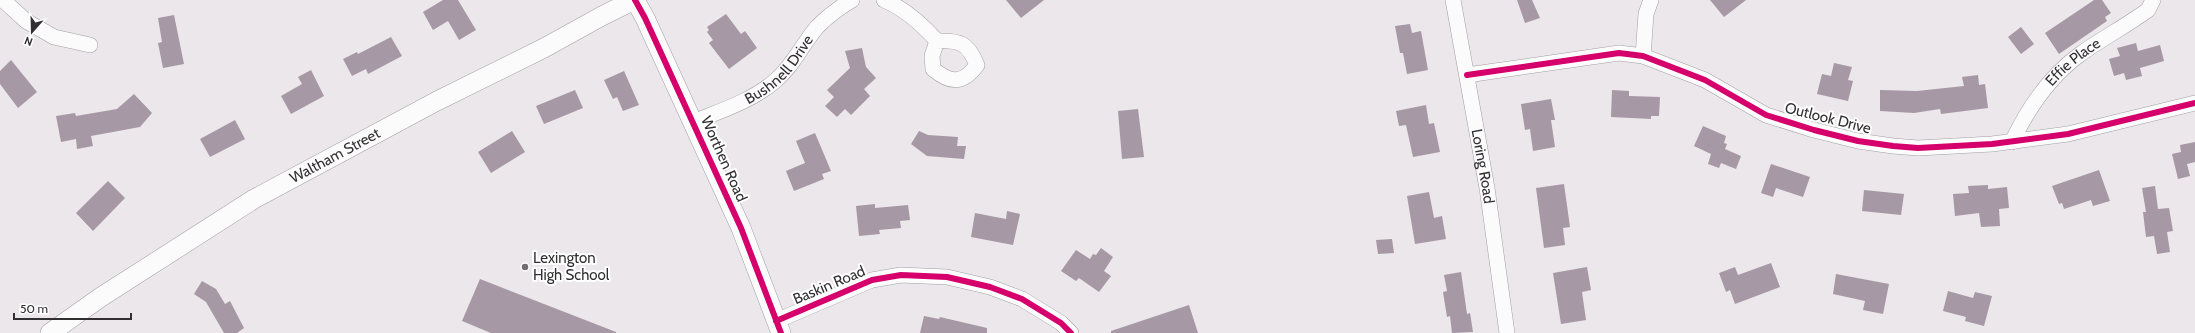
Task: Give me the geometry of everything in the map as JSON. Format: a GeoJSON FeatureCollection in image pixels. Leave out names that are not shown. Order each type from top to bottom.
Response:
{"type":"FeatureCollection","features":[{"type":"Feature","properties":{"kind":"main road","name":"Worthen Road"},"geometry":{"type":"LineString","coordinates":[[634,0],[645,18],[741,228],[779,327]]}},
{"type":"Feature","properties":{"kind":"main road","name":"Waltham Street"},"geometry":{"type":"LineString","coordinates":[[50,333],[102,297],[254,199],[437,101],[544,48],[634,0]]}},
{"type":"Feature","properties":{"kind":"street"},"geometry":{"type":"LineString","coordinates":[[4,0],[26,21],[54,37],[90,45]]}},
{"type":"Feature","properties":{"kind":"street","name":"Bushnell Drive"},"geometry":{"type":"LineString","coordinates":[[693,122],[745,100],[774,82],[796,60],[818,27],[837,9],[852,0]]}},
{"type":"Feature","properties":{"kind":"street"},"geometry":{"type":"LineString","coordinates":[[884,0],[897,6],[924,27],[937,41]]}},
{"type":"Feature","properties":{"kind":"street","name":"Loring Road"},"geometry":{"type":"LineString","coordinates":[[1453,0],[1487,188],[1507,333]]}},
{"type":"Feature","properties":{"kind":"street"},"geometry":{"type":"LineString","coordinates":[[1643,56],[1646,14],[1651,0]]}},
{"type":"Feature","properties":{"kind":"street","name":"Effie Place"},"geometry":{"type":"LineString","coordinates":[[2012,142],[2024,116],[2047,84],[2079,55],[2148,10],[2153,0]]}},
{"type":"Feature","properties":{"kind":"street","name":"Outlook Drive"},"geometry":{"type":"LineString","coordinates":[[1467,75],[1619,53],[1643,56],[1705,80],[1766,115],[1814,130],[1858,141],[1918,148],[2012,142],[2068,134],[2195,103]]}},
{"type":"Feature","properties":{"kind":"street","name":"Baskin Road"},"geometry":{"type":"LineString","coordinates":[[779,327],[872,280],[901,275],[947,277],[990,287],[1022,299],[1061,323],[1071,333]]}},
{"type":"Feature","properties":{"kind":"building"},"geometry":{"type":"Polygon","coordinates":[[[443,0],[458,0],[476,30],[459,40],[448,21],[433,30],[423,12],[443,0]]]}},
{"type":"Feature","properties":{"kind":"building"},"geometry":{"type":"Polygon","coordinates":[[[1006,0],[1044,0],[1021,18],[1006,0]]]}},
{"type":"Feature","properties":{"kind":"building"},"geometry":{"type":"Polygon","coordinates":[[[1517,0],[1532,0],[1540,18],[1525,23],[1517,0]]]}},
{"type":"Feature","properties":{"kind":"building"},"geometry":{"type":"Polygon","coordinates":[[[1710,0],[1746,0],[1724,17],[1710,0]]]}},
{"type":"Feature","properties":{"kind":"building"},"geometry":{"type":"Polygon","coordinates":[[[2094,0],[2102,0],[2111,13],[2105,17],[2107,21],[2059,54],[2045,33],[2094,0]]]}},
{"type":"Feature","properties":{"kind":"building"},"geometry":{"type":"Polygon","coordinates":[[[726,14],[741,34],[745,31],[757,48],[729,69],[709,43],[713,40],[707,32],[709,30],[707,27],[726,14]]]}},
{"type":"Feature","properties":{"kind":"building"},"geometry":{"type":"Polygon","coordinates":[[[174,15],[184,64],[163,68],[158,43],[162,42],[158,18],[174,15]]]}},
{"type":"Feature","properties":{"kind":"building"},"geometry":{"type":"Polygon","coordinates":[[[1410,24],[1412,33],[1421,31],[1428,70],[1407,74],[1403,53],[1400,53],[1395,26],[1410,24]]]}},
{"type":"Feature","properties":{"kind":"building"},"geometry":{"type":"Polygon","coordinates":[[[2021,27],[2034,44],[2021,54],[2008,37],[2021,27]]]}},
{"type":"Feature","properties":{"kind":"building"},"geometry":{"type":"Polygon","coordinates":[[[391,37],[402,56],[368,74],[366,69],[352,76],[343,59],[357,52],[358,54],[391,37]]]}},
{"type":"Feature","properties":{"kind":"building"},"geometry":{"type":"Polygon","coordinates":[[[2136,43],[2138,51],[2160,45],[2164,61],[2140,68],[2142,76],[2126,80],[2124,73],[2114,76],[2109,59],[2120,56],[2117,48],[2136,43]]]}},
{"type":"Feature","properties":{"kind":"building"},"geometry":{"type":"Polygon","coordinates":[[[862,48],[866,67],[876,78],[864,89],[870,96],[851,115],[845,109],[837,117],[825,106],[834,97],[827,90],[850,68],[845,51],[862,48]]]}},
{"type":"Feature","properties":{"kind":"building"},"geometry":{"type":"Polygon","coordinates":[[[11,60],[37,92],[18,108],[0,84],[0,71],[11,60]]]}},
{"type":"Feature","properties":{"kind":"building"},"geometry":{"type":"Polygon","coordinates":[[[1834,63],[1852,67],[1848,80],[1853,81],[1848,101],[1817,94],[1822,74],[1831,76],[1834,63]]]}},
{"type":"Feature","properties":{"kind":"building"},"geometry":{"type":"Polygon","coordinates":[[[311,70],[324,96],[291,114],[281,96],[302,84],[298,77],[311,70]]]}},
{"type":"Feature","properties":{"kind":"building"},"geometry":{"type":"Polygon","coordinates":[[[624,71],[639,105],[623,111],[617,97],[613,99],[604,80],[624,71]]]}},
{"type":"Feature","properties":{"kind":"building"},"geometry":{"type":"Polygon","coordinates":[[[1978,75],[1979,85],[1985,84],[1988,108],[1941,114],[1940,109],[1914,113],[1880,111],[1880,90],[1917,91],[1964,86],[1962,77],[1978,75]]]}},
{"type":"Feature","properties":{"kind":"building"},"geometry":{"type":"Polygon","coordinates":[[[575,90],[583,108],[544,124],[536,106],[575,90]]]}},
{"type":"Feature","properties":{"kind":"building"},"geometry":{"type":"Polygon","coordinates":[[[1612,90],[1629,91],[1629,96],[1660,97],[1659,116],[1651,116],[1651,119],[1611,117],[1612,90]]]}},
{"type":"Feature","properties":{"kind":"building"},"geometry":{"type":"Polygon","coordinates":[[[134,94],[152,113],[140,127],[91,136],[93,146],[77,149],[76,139],[61,142],[56,116],[75,113],[76,116],[117,109],[134,94]]]}},
{"type":"Feature","properties":{"kind":"building"},"geometry":{"type":"Polygon","coordinates":[[[1551,99],[1555,120],[1551,120],[1555,147],[1533,151],[1530,129],[1525,130],[1521,104],[1551,99]]]}},
{"type":"Feature","properties":{"kind":"building"},"geometry":{"type":"Polygon","coordinates":[[[1426,105],[1429,124],[1434,123],[1440,152],[1413,157],[1406,125],[1399,126],[1396,111],[1426,105]]]}},
{"type":"Feature","properties":{"kind":"building"},"geometry":{"type":"Polygon","coordinates":[[[1138,109],[1144,157],[1122,159],[1118,111],[1138,109]]]}},
{"type":"Feature","properties":{"kind":"building"},"geometry":{"type":"Polygon","coordinates":[[[235,120],[245,139],[210,157],[200,139],[235,120]]]}},
{"type":"Feature","properties":{"kind":"building"},"geometry":{"type":"Polygon","coordinates":[[[1703,126],[1726,136],[1724,143],[1727,144],[1725,149],[1741,156],[1736,169],[1721,163],[1719,168],[1708,164],[1711,154],[1694,146],[1703,126]]]}},
{"type":"Feature","properties":{"kind":"building"},"geometry":{"type":"Polygon","coordinates":[[[512,131],[525,152],[491,173],[478,152],[512,131]]]}},
{"type":"Feature","properties":{"kind":"building"},"geometry":{"type":"Polygon","coordinates":[[[919,131],[928,135],[958,137],[957,146],[966,146],[964,159],[927,156],[911,144],[919,131]]]}},
{"type":"Feature","properties":{"kind":"building"},"geometry":{"type":"Polygon","coordinates":[[[815,133],[831,171],[822,174],[824,179],[794,191],[786,171],[805,163],[796,141],[815,133]]]}},
{"type":"Feature","properties":{"kind":"building"},"geometry":{"type":"Polygon","coordinates":[[[2195,142],[2195,162],[2187,164],[2190,176],[2178,179],[2172,154],[2181,152],[2180,145],[2195,142]]]}},
{"type":"Feature","properties":{"kind":"building"},"geometry":{"type":"Polygon","coordinates":[[[1771,164],[1810,177],[1803,197],[1776,188],[1773,197],[1761,193],[1771,164]]]}},
{"type":"Feature","properties":{"kind":"building"},"geometry":{"type":"Polygon","coordinates":[[[2099,170],[2110,201],[2093,206],[2091,200],[2064,209],[2062,203],[2059,204],[2052,186],[2099,170]]]}},
{"type":"Feature","properties":{"kind":"building"},"geometry":{"type":"Polygon","coordinates":[[[108,181],[125,198],[93,231],[76,213],[108,181]]]}},
{"type":"Feature","properties":{"kind":"building"},"geometry":{"type":"Polygon","coordinates":[[[1564,184],[1570,227],[1563,228],[1565,245],[1544,248],[1536,188],[1564,184]]]}},
{"type":"Feature","properties":{"kind":"building"},"geometry":{"type":"Polygon","coordinates":[[[1988,185],[1988,189],[2007,187],[2009,208],[1999,209],[2000,226],[1981,227],[1979,213],[1955,216],[1953,194],[1969,193],[1968,186],[1988,185]]]}},
{"type":"Feature","properties":{"kind":"building"},"geometry":{"type":"Polygon","coordinates":[[[2155,186],[2158,209],[2169,208],[2173,231],[2167,232],[2170,252],[2157,254],[2154,236],[2146,237],[2143,212],[2146,212],[2142,188],[2155,186]]]}},
{"type":"Feature","properties":{"kind":"building"},"geometry":{"type":"Polygon","coordinates":[[[1864,190],[1904,194],[1901,215],[1862,211],[1864,190]]]}},
{"type":"Feature","properties":{"kind":"building"},"geometry":{"type":"Polygon","coordinates":[[[1429,192],[1434,218],[1442,216],[1446,239],[1415,244],[1407,196],[1429,192]]]}},
{"type":"Feature","properties":{"kind":"building"},"geometry":{"type":"Polygon","coordinates":[[[875,204],[875,208],[908,205],[910,220],[900,221],[901,228],[879,230],[880,234],[859,236],[856,206],[875,204]]]}},
{"type":"Feature","properties":{"kind":"building"},"geometry":{"type":"Polygon","coordinates":[[[1007,211],[1020,214],[1013,245],[971,237],[975,213],[1006,219],[1007,211]]]}},
{"type":"Feature","properties":{"kind":"building"},"geometry":{"type":"Polygon","coordinates":[[[1392,239],[1394,253],[1378,254],[1376,240],[1392,239]]]}},
{"type":"Feature","properties":{"kind":"building"},"geometry":{"type":"Polygon","coordinates":[[[1101,248],[1113,257],[1104,271],[1111,276],[1099,292],[1079,278],[1076,281],[1061,271],[1076,250],[1090,259],[1093,254],[1096,255],[1101,248]]]}},
{"type":"Feature","properties":{"kind":"building"},"geometry":{"type":"Polygon","coordinates":[[[1771,263],[1780,287],[1735,304],[1730,290],[1726,292],[1719,273],[1735,267],[1738,275],[1771,263]]]}},
{"type":"Feature","properties":{"kind":"building"},"geometry":{"type":"Polygon","coordinates":[[[1587,267],[1591,290],[1582,292],[1586,320],[1561,324],[1553,273],[1587,267]]]}},
{"type":"Feature","properties":{"kind":"building"},"geometry":{"type":"Polygon","coordinates":[[[1461,272],[1467,314],[1470,313],[1473,332],[1452,333],[1450,316],[1447,317],[1443,292],[1447,291],[1444,275],[1461,272]]]}},
{"type":"Feature","properties":{"kind":"building"},"geometry":{"type":"Polygon","coordinates":[[[1836,274],[1889,284],[1883,314],[1863,310],[1865,301],[1833,294],[1836,274]]]}},
{"type":"Feature","properties":{"kind":"building"},"geometry":{"type":"Polygon","coordinates":[[[480,279],[616,333],[491,333],[462,321],[480,279]]]}},
{"type":"Feature","properties":{"kind":"building"},"geometry":{"type":"Polygon","coordinates":[[[202,281],[216,289],[225,304],[230,301],[244,328],[237,333],[224,333],[206,302],[194,294],[202,281]]]}},
{"type":"Feature","properties":{"kind":"building"},"geometry":{"type":"Polygon","coordinates":[[[1948,291],[1973,298],[1975,292],[1992,296],[1984,326],[1965,321],[1966,317],[1943,311],[1948,291]]]}},
{"type":"Feature","properties":{"kind":"building"},"geometry":{"type":"Polygon","coordinates":[[[1189,305],[1198,333],[1111,333],[1111,331],[1189,305]]]}},
{"type":"Feature","properties":{"kind":"building"},"geometry":{"type":"Polygon","coordinates":[[[924,316],[939,319],[940,317],[987,328],[987,333],[920,333],[924,316]]]}},
{"type":"Feature","properties":{"kind":"cycle path"},"geometry":{"type":"LineString","coordinates":[[635,0],[645,18],[741,228],[781,333]]}},
{"type":"Feature","properties":{"kind":"cycle path"},"geometry":{"type":"LineString","coordinates":[[1467,75],[1619,53],[1643,56],[1705,80],[1766,115],[1814,130],[1858,141],[1918,148],[1992,144],[2068,134],[2195,103]]}},
{"type":"Feature","properties":{"kind":"cycle path"},"geometry":{"type":"LineString","coordinates":[[776,321],[872,280],[901,275],[947,277],[990,287],[1022,299],[1061,323],[1071,333]]}},
{"type":"Feature","properties":{"kind":"place","name":"Lexington High School"},"geometry":{"type":"Point","coordinates":[525,267]}}]}
